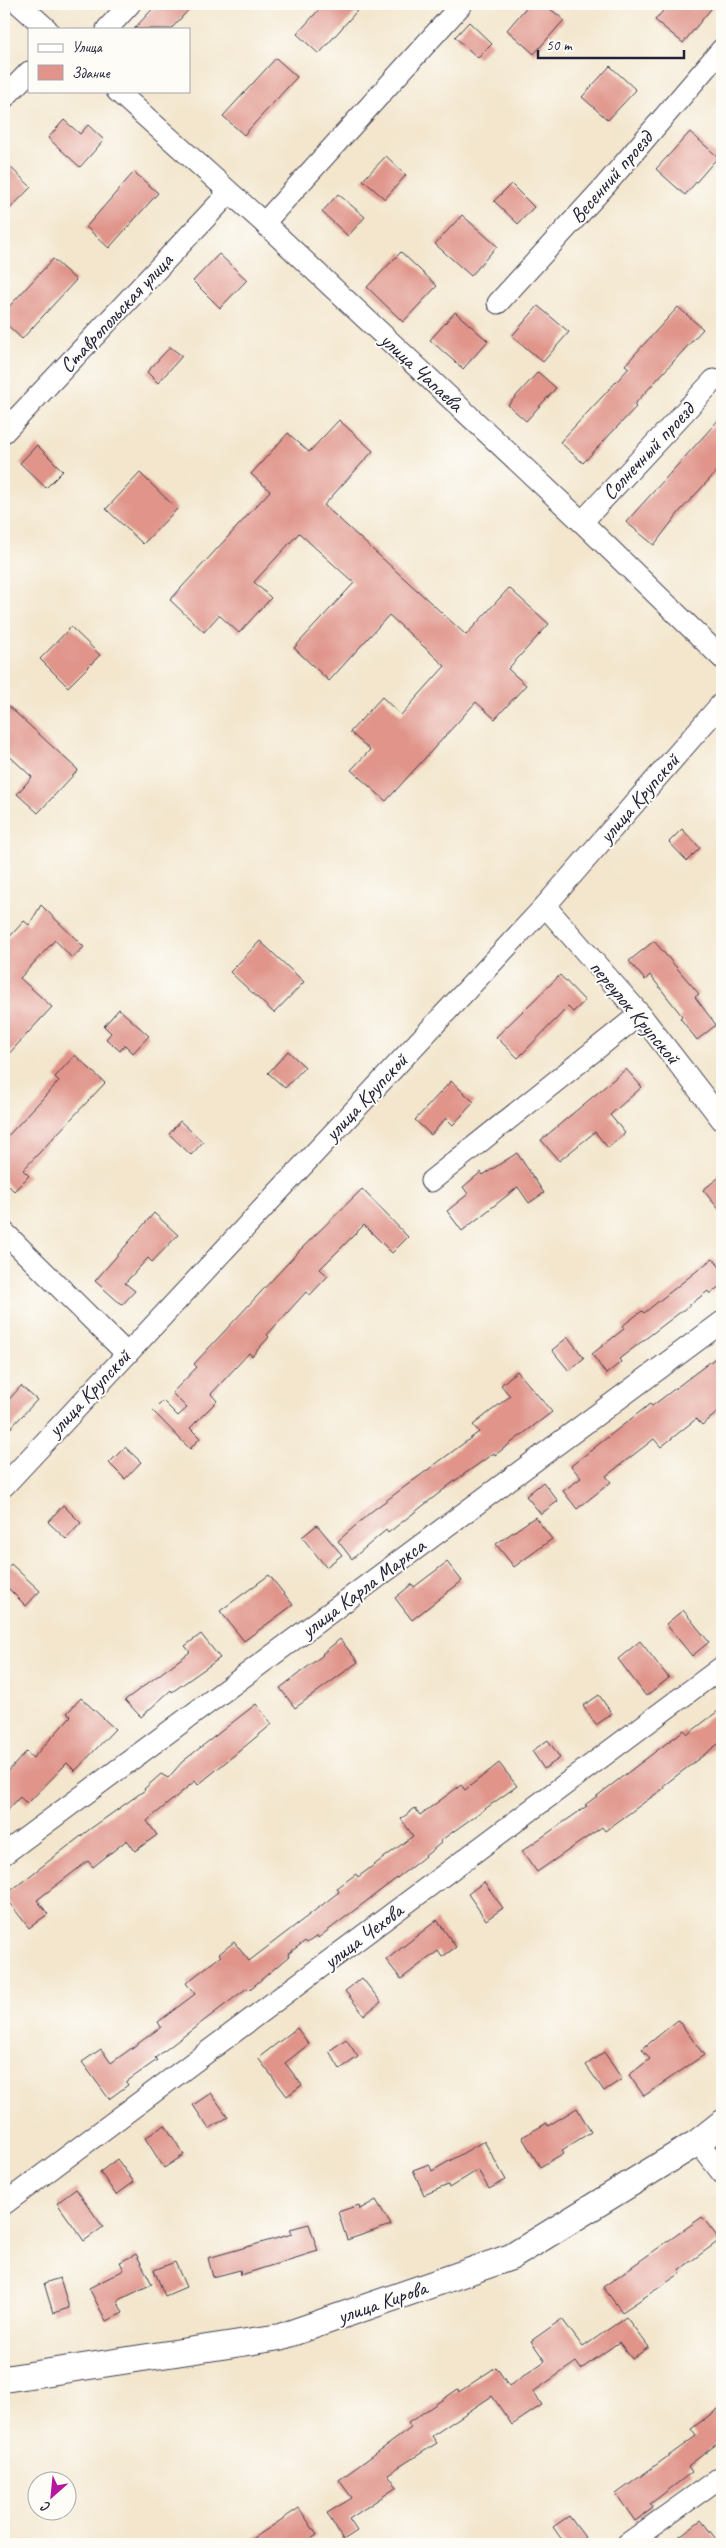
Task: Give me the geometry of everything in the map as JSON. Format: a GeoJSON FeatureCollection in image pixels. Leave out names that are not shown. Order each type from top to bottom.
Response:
{"type":"FeatureCollection","features":[{"type":"Feature","properties":{"kind":"main road","name":"улица Кирова"},"geometry":{"type":"LineString","coordinates":[[4,2379],[280,2337],[511,2257],[698,2142],[722,2122]]}},
{"type":"Feature","properties":{"kind":"street"},"geometry":{"type":"LineString","coordinates":[[19,4],[45,28]]}},
{"type":"Feature","properties":{"kind":"street"},"geometry":{"type":"LineString","coordinates":[[108,28],[130,4]]}},
{"type":"Feature","properties":{"kind":"street"},"geometry":{"type":"LineString","coordinates":[[264,223],[462,4]]}},
{"type":"Feature","properties":{"kind":"street","name":"Весенний проезд"},"geometry":{"type":"LineString","coordinates":[[498,303],[604,187],[722,49]]}},
{"type":"Feature","properties":{"kind":"street"},"geometry":{"type":"LineString","coordinates":[[4,98],[28,73]]}},
{"type":"Feature","properties":{"kind":"street","name":"улица Чапаева"},"geometry":{"type":"LineString","coordinates":[[118,92],[264,223],[582,522],[722,658]]}},
{"type":"Feature","properties":{"kind":"street","name":"Ставропольская улица"},"geometry":{"type":"LineString","coordinates":[[4,432],[229,193]]}},
{"type":"Feature","properties":{"kind":"street","name":"Солнечный проезд"},"geometry":{"type":"LineString","coordinates":[[582,522],[714,380]]}},
{"type":"Feature","properties":{"kind":"street","name":"улица Крупской"},"geometry":{"type":"LineString","coordinates":[[4,1486],[126,1353],[545,906],[722,702]]}},
{"type":"Feature","properties":{"kind":"street","name":"переулок Крупской"},"geometry":{"type":"LineString","coordinates":[[545,906],[640,1014],[722,1120]]}},
{"type":"Feature","properties":{"kind":"street"},"geometry":{"type":"LineString","coordinates":[[431,1180],[640,1014]]}},
{"type":"Feature","properties":{"kind":"street"},"geometry":{"type":"LineString","coordinates":[[4,1232],[126,1353]]}},
{"type":"Feature","properties":{"kind":"street","name":"улица Карла Маркса"},"geometry":{"type":"LineString","coordinates":[[4,1854],[722,1322]]}},
{"type":"Feature","properties":{"kind":"street","name":"улица Чехова"},"geometry":{"type":"LineString","coordinates":[[4,2204],[722,1667]]}},
{"type":"Feature","properties":{"kind":"street"},"geometry":{"type":"LineString","coordinates":[[698,2142],[722,2173]]}},
{"type":"Feature","properties":{"kind":"street"},"geometry":{"type":"LineString","coordinates":[[627,2544],[722,2476]]}},
{"type":"Feature","properties":{"kind":"building"},"geometry":{"type":"Polygon","coordinates":[[[157,4],[194,4],[172,28],[135,28],[157,4]]]}},
{"type":"Feature","properties":{"kind":"building"},"geometry":{"type":"Polygon","coordinates":[[[324,4],[363,4],[319,54],[297,34],[324,4]]]}},
{"type":"Feature","properties":{"kind":"building"},"geometry":{"type":"Polygon","coordinates":[[[529,4],[544,4],[564,20],[534,54],[507,30],[529,4]]]}},
{"type":"Feature","properties":{"kind":"building"},"geometry":{"type":"Polygon","coordinates":[[[669,4],[715,4],[683,43],[655,20],[669,4]]]}},
{"type":"Feature","properties":{"kind":"building"},"geometry":{"type":"Polygon","coordinates":[[[469,22],[492,44],[478,58],[455,37],[469,22]]]}},
{"type":"Feature","properties":{"kind":"building"},"geometry":{"type":"Polygon","coordinates":[[[276,58],[297,77],[244,135],[223,116],[276,58]]]}},
{"type":"Feature","properties":{"kind":"building"},"geometry":{"type":"Polygon","coordinates":[[[610,66],[636,90],[608,120],[582,97],[610,66]]]}},
{"type":"Feature","properties":{"kind":"building"},"geometry":{"type":"Polygon","coordinates":[[[64,120],[80,134],[88,125],[104,140],[80,167],[48,138],[64,120]]]}},
{"type":"Feature","properties":{"kind":"building"},"geometry":{"type":"Polygon","coordinates":[[[690,132],[718,157],[685,195],[656,169],[690,132]]]}},
{"type":"Feature","properties":{"kind":"building"},"geometry":{"type":"Polygon","coordinates":[[[386,156],[406,175],[385,199],[363,180],[386,156]]]}},
{"type":"Feature","properties":{"kind":"building"},"geometry":{"type":"Polygon","coordinates":[[[4,161],[31,187],[4,215],[4,161]]]}},
{"type":"Feature","properties":{"kind":"building"},"geometry":{"type":"Polygon","coordinates":[[[134,172],[158,193],[109,248],[86,227],[134,172]]]}},
{"type":"Feature","properties":{"kind":"building"},"geometry":{"type":"Polygon","coordinates":[[[511,184],[534,207],[518,224],[494,201],[511,184]]]}},
{"type":"Feature","properties":{"kind":"building"},"geometry":{"type":"Polygon","coordinates":[[[338,194],[365,217],[348,236],[322,212],[338,194]]]}},
{"type":"Feature","properties":{"kind":"building"},"geometry":{"type":"Polygon","coordinates":[[[462,215],[497,246],[471,276],[435,244],[462,215]]]}},
{"type":"Feature","properties":{"kind":"building"},"geometry":{"type":"Polygon","coordinates":[[[401,252],[437,286],[403,322],[367,287],[401,252]]]}},
{"type":"Feature","properties":{"kind":"building"},"geometry":{"type":"Polygon","coordinates":[[[219,254],[247,280],[220,308],[193,281],[219,254]]]}},
{"type":"Feature","properties":{"kind":"building"},"geometry":{"type":"Polygon","coordinates":[[[53,259],[76,280],[22,339],[4,322],[4,312],[53,259]]]}},
{"type":"Feature","properties":{"kind":"building"},"geometry":{"type":"Polygon","coordinates":[[[538,306],[569,332],[543,362],[512,336],[538,306]]]}},
{"type":"Feature","properties":{"kind":"building"},"geometry":{"type":"Polygon","coordinates":[[[678,307],[703,329],[634,405],[636,407],[583,463],[560,442],[629,368],[625,365],[678,307]]]}},
{"type":"Feature","properties":{"kind":"building"},"geometry":{"type":"Polygon","coordinates":[[[455,312],[488,341],[463,369],[430,340],[455,312]]]}},
{"type":"Feature","properties":{"kind":"building"},"geometry":{"type":"Polygon","coordinates":[[[170,347],[182,356],[158,383],[147,372],[170,347]]]}},
{"type":"Feature","properties":{"kind":"building"},"geometry":{"type":"Polygon","coordinates":[[[538,372],[556,388],[526,421],[508,405],[538,372]]]}},
{"type":"Feature","properties":{"kind":"building"},"geometry":{"type":"Polygon","coordinates":[[[722,416],[722,466],[681,510],[654,545],[626,522],[722,416]]]}},
{"type":"Feature","properties":{"kind":"building"},"geometry":{"type":"Polygon","coordinates":[[[339,420],[373,451],[324,505],[466,635],[509,588],[549,624],[508,669],[526,685],[495,719],[476,702],[386,801],[351,770],[370,750],[350,732],[382,697],[401,715],[445,666],[389,615],[329,681],[294,648],[354,583],[299,533],[254,582],[271,598],[239,633],[219,615],[204,632],[170,600],[270,491],[251,474],[288,433],[309,452],[339,420]]]}},
{"type":"Feature","properties":{"kind":"building"},"geometry":{"type":"Polygon","coordinates":[[[37,445],[63,471],[46,488],[20,463],[37,445]]]}},
{"type":"Feature","properties":{"kind":"building"},"geometry":{"type":"Polygon","coordinates":[[[140,473],[177,509],[143,544],[106,509],[140,473]]]}},
{"type":"Feature","properties":{"kind":"building"},"geometry":{"type":"Polygon","coordinates":[[[71,627],[100,655],[68,687],[40,659],[71,627]]]}},
{"type":"Feature","properties":{"kind":"building"},"geometry":{"type":"Polygon","coordinates":[[[4,702],[78,770],[38,813],[17,794],[32,777],[4,751],[4,702]]]}},
{"type":"Feature","properties":{"kind":"building"},"geometry":{"type":"Polygon","coordinates":[[[682,829],[700,848],[687,861],[669,842],[682,829]]]}},
{"type":"Feature","properties":{"kind":"building"},"geometry":{"type":"Polygon","coordinates":[[[41,905],[84,947],[72,958],[55,940],[20,978],[52,1007],[4,1059],[4,943],[24,921],[29,925],[41,905]]]}},
{"type":"Feature","properties":{"kind":"building"},"geometry":{"type":"Polygon","coordinates":[[[260,941],[304,982],[274,1013],[230,972],[260,941]]]}},
{"type":"Feature","properties":{"kind":"building"},"geometry":{"type":"Polygon","coordinates":[[[654,941],[699,994],[695,997],[716,1025],[697,1040],[680,1018],[682,1016],[650,975],[645,980],[629,961],[654,941]]]}},
{"type":"Feature","properties":{"kind":"building"},"geometry":{"type":"Polygon","coordinates":[[[560,975],[585,1001],[573,1012],[568,1007],[518,1058],[496,1037],[560,975]]]}},
{"type":"Feature","properties":{"kind":"building"},"geometry":{"type":"Polygon","coordinates":[[[119,1009],[149,1036],[133,1053],[125,1045],[120,1051],[106,1039],[111,1033],[104,1026],[119,1009]]]}},
{"type":"Feature","properties":{"kind":"building"},"geometry":{"type":"Polygon","coordinates":[[[288,1051],[305,1067],[285,1088],[268,1073],[288,1051]]]}},
{"type":"Feature","properties":{"kind":"building"},"geometry":{"type":"Polygon","coordinates":[[[75,1055],[105,1083],[23,1170],[29,1176],[14,1191],[4,1181],[4,1140],[59,1081],[55,1077],[75,1055]]]}},
{"type":"Feature","properties":{"kind":"building"},"geometry":{"type":"Polygon","coordinates":[[[626,1069],[642,1087],[610,1115],[625,1133],[608,1148],[595,1132],[559,1161],[541,1140],[626,1069]]]}},
{"type":"Feature","properties":{"kind":"building"},"geometry":{"type":"Polygon","coordinates":[[[451,1081],[474,1102],[453,1125],[446,1118],[431,1135],[415,1120],[451,1081]]]}},
{"type":"Feature","properties":{"kind":"building"},"geometry":{"type":"Polygon","coordinates":[[[180,1121],[203,1142],[191,1155],[169,1134],[180,1121]]]}},
{"type":"Feature","properties":{"kind":"building"},"geometry":{"type":"Polygon","coordinates":[[[517,1153],[544,1193],[529,1203],[518,1187],[462,1231],[447,1211],[468,1194],[463,1187],[481,1172],[483,1175],[517,1153]]]}},
{"type":"Feature","properties":{"kind":"building"},"geometry":{"type":"Polygon","coordinates":[[[722,1175],[722,1213],[703,1190],[722,1175]]]}},
{"type":"Feature","properties":{"kind":"building"},"geometry":{"type":"Polygon","coordinates":[[[362,1189],[408,1237],[392,1253],[364,1225],[320,1269],[328,1276],[310,1295],[306,1292],[267,1335],[269,1337],[252,1356],[249,1353],[211,1394],[217,1401],[190,1428],[200,1438],[190,1449],[153,1411],[163,1401],[178,1416],[187,1408],[172,1393],[197,1367],[194,1364],[300,1250],[362,1189]]]}},
{"type":"Feature","properties":{"kind":"building"},"geometry":{"type":"Polygon","coordinates":[[[154,1213],[178,1235],[152,1262],[148,1258],[125,1283],[135,1291],[122,1305],[95,1281],[154,1213]]]}},
{"type":"Feature","properties":{"kind":"building"},"geometry":{"type":"Polygon","coordinates":[[[713,1258],[722,1270],[722,1284],[710,1294],[708,1291],[619,1359],[621,1362],[606,1374],[592,1354],[624,1329],[622,1326],[642,1311],[644,1313],[713,1258]]]}},
{"type":"Feature","properties":{"kind":"building"},"geometry":{"type":"Polygon","coordinates":[[[568,1337],[584,1358],[569,1371],[552,1350],[568,1337]]]}},
{"type":"Feature","properties":{"kind":"building"},"geometry":{"type":"Polygon","coordinates":[[[722,1353],[722,1409],[702,1425],[696,1419],[661,1447],[654,1439],[606,1476],[611,1482],[577,1509],[563,1491],[581,1478],[571,1466],[650,1404],[652,1406],[722,1353]]]}},
{"type":"Feature","properties":{"kind":"building"},"geometry":{"type":"Polygon","coordinates":[[[517,1371],[552,1412],[495,1455],[494,1453],[456,1480],[388,1533],[386,1530],[352,1559],[338,1541],[372,1511],[479,1432],[473,1425],[510,1396],[501,1385],[517,1371]]]}},
{"type":"Feature","properties":{"kind":"building"},"geometry":{"type":"Polygon","coordinates":[[[21,1386],[37,1400],[4,1435],[4,1405],[21,1386]]]}},
{"type":"Feature","properties":{"kind":"building"},"geometry":{"type":"Polygon","coordinates":[[[125,1447],[141,1462],[125,1479],[109,1463],[125,1447]]]}},
{"type":"Feature","properties":{"kind":"building"},"geometry":{"type":"Polygon","coordinates":[[[543,1482],[558,1501],[541,1514],[526,1496],[543,1482]]]}},
{"type":"Feature","properties":{"kind":"building"},"geometry":{"type":"Polygon","coordinates":[[[63,1505],[81,1523],[66,1539],[48,1522],[63,1505]]]}},
{"type":"Feature","properties":{"kind":"building"},"geometry":{"type":"Polygon","coordinates":[[[535,1517],[552,1539],[514,1567],[496,1544],[535,1517]]]}},
{"type":"Feature","properties":{"kind":"building"},"geometry":{"type":"Polygon","coordinates":[[[317,1525],[342,1555],[326,1567],[302,1537],[317,1525]]]}},
{"type":"Feature","properties":{"kind":"building"},"geometry":{"type":"Polygon","coordinates":[[[447,1562],[462,1581],[412,1620],[395,1598],[412,1584],[414,1587],[447,1562]]]}},
{"type":"Feature","properties":{"kind":"building"},"geometry":{"type":"Polygon","coordinates":[[[11,1564],[40,1591],[26,1606],[4,1584],[4,1571],[11,1564]]]}},
{"type":"Feature","properties":{"kind":"building"},"geometry":{"type":"Polygon","coordinates":[[[269,1575],[293,1605],[244,1641],[220,1611],[269,1575]]]}},
{"type":"Feature","properties":{"kind":"building"},"geometry":{"type":"Polygon","coordinates":[[[683,1610],[709,1642],[692,1656],[666,1624],[683,1610]]]}},
{"type":"Feature","properties":{"kind":"building"},"geometry":{"type":"Polygon","coordinates":[[[201,1634],[220,1658],[172,1692],[171,1690],[141,1717],[125,1700],[190,1652],[185,1646],[201,1634]]]}},
{"type":"Feature","properties":{"kind":"building"},"geometry":{"type":"Polygon","coordinates":[[[340,1639],[358,1662],[295,1708],[280,1688],[323,1655],[340,1639]]]}},
{"type":"Feature","properties":{"kind":"building"},"geometry":{"type":"Polygon","coordinates":[[[640,1641],[669,1678],[646,1696],[618,1659],[640,1641]]]}},
{"type":"Feature","properties":{"kind":"building"},"geometry":{"type":"Polygon","coordinates":[[[599,1695],[612,1714],[596,1725],[583,1706],[599,1695]]]}},
{"type":"Feature","properties":{"kind":"building"},"geometry":{"type":"Polygon","coordinates":[[[81,1698],[115,1729],[75,1771],[67,1763],[27,1804],[20,1797],[4,1814],[4,1776],[26,1752],[33,1758],[71,1716],[67,1713],[81,1698]]]}},
{"type":"Feature","properties":{"kind":"building"},"geometry":{"type":"Polygon","coordinates":[[[256,1704],[272,1724],[198,1785],[195,1781],[147,1821],[157,1835],[135,1851],[127,1840],[93,1867],[88,1861],[37,1900],[48,1914],[29,1928],[4,1896],[90,1829],[145,1790],[161,1774],[168,1778],[182,1762],[256,1704]]]}},
{"type":"Feature","properties":{"kind":"building"},"geometry":{"type":"Polygon","coordinates":[[[722,1708],[722,1741],[663,1786],[664,1788],[605,1831],[602,1827],[537,1872],[522,1851],[587,1806],[585,1805],[684,1730],[688,1734],[722,1708]]]}},
{"type":"Feature","properties":{"kind":"building"},"geometry":{"type":"Polygon","coordinates":[[[548,1740],[560,1758],[544,1769],[532,1751],[548,1740]]]}},
{"type":"Feature","properties":{"kind":"building"},"geometry":{"type":"Polygon","coordinates":[[[499,1763],[517,1786],[440,1841],[441,1843],[414,1865],[318,1938],[317,1936],[307,1943],[305,1941],[288,1954],[289,1956],[249,1990],[247,1988],[155,2058],[157,2060],[126,2082],[128,2085],[109,2099],[82,2062],[101,2049],[111,2063],[161,2027],[158,2022],[195,1994],[186,1983],[221,1956],[219,1954],[234,1942],[249,1961],[339,1892],[337,1888],[356,1874],[358,1877],[413,1836],[401,1819],[415,1808],[420,1815],[461,1785],[465,1790],[499,1763]]]}},
{"type":"Feature","properties":{"kind":"building"},"geometry":{"type":"Polygon","coordinates":[[[484,1882],[503,1908],[486,1920],[468,1894],[484,1882]]]}},
{"type":"Feature","properties":{"kind":"building"},"geometry":{"type":"Polygon","coordinates":[[[437,1920],[456,1947],[442,1957],[438,1951],[401,1979],[386,1960],[437,1920]]]}},
{"type":"Feature","properties":{"kind":"building"},"geometry":{"type":"Polygon","coordinates":[[[362,1978],[381,2002],[364,2015],[345,1991],[362,1978]]]}},
{"type":"Feature","properties":{"kind":"building"},"geometry":{"type":"Polygon","coordinates":[[[678,2020],[704,2055],[644,2096],[629,2075],[650,2059],[642,2049],[678,2020]]]}},
{"type":"Feature","properties":{"kind":"building"},"geometry":{"type":"Polygon","coordinates":[[[297,2028],[309,2044],[285,2063],[302,2085],[287,2096],[258,2058],[297,2028]]]}},
{"type":"Feature","properties":{"kind":"building"},"geometry":{"type":"Polygon","coordinates":[[[346,2039],[358,2057],[340,2069],[329,2051],[346,2039]]]}},
{"type":"Feature","properties":{"kind":"building"},"geometry":{"type":"Polygon","coordinates":[[[604,2052],[622,2079],[604,2091],[586,2065],[604,2052]]]}},
{"type":"Feature","properties":{"kind":"building"},"geometry":{"type":"Polygon","coordinates":[[[211,2093],[228,2117],[209,2129],[193,2105],[211,2093]]]}},
{"type":"Feature","properties":{"kind":"building"},"geometry":{"type":"Polygon","coordinates":[[[577,2108],[591,2132],[562,2150],[564,2153],[540,2167],[522,2137],[547,2123],[548,2126],[577,2108]]]}},
{"type":"Feature","properties":{"kind":"building"},"geometry":{"type":"Polygon","coordinates":[[[165,2125],[184,2155],[164,2168],[145,2138],[165,2125]]]}},
{"type":"Feature","properties":{"kind":"building"},"geometry":{"type":"Polygon","coordinates":[[[484,2141],[506,2180],[489,2189],[478,2170],[449,2188],[448,2185],[424,2195],[413,2170],[429,2164],[432,2171],[484,2141]]]}},
{"type":"Feature","properties":{"kind":"building"},"geometry":{"type":"Polygon","coordinates":[[[117,2159],[134,2182],[116,2195],[100,2172],[117,2159]]]}},
{"type":"Feature","properties":{"kind":"building"},"geometry":{"type":"Polygon","coordinates":[[[76,2189],[103,2227],[84,2241],[57,2203],[76,2189]]]}},
{"type":"Feature","properties":{"kind":"building"},"geometry":{"type":"Polygon","coordinates":[[[376,2200],[391,2225],[347,2240],[338,2212],[359,2205],[360,2209],[376,2200]]]}},
{"type":"Feature","properties":{"kind":"building"},"geometry":{"type":"Polygon","coordinates":[[[702,2217],[720,2240],[679,2270],[681,2273],[622,2312],[603,2287],[702,2217]]]}},
{"type":"Feature","properties":{"kind":"building"},"geometry":{"type":"Polygon","coordinates":[[[309,2224],[318,2251],[241,2275],[240,2270],[213,2277],[208,2258],[292,2234],[290,2229],[309,2224]]]}},
{"type":"Feature","properties":{"kind":"building"},"geometry":{"type":"Polygon","coordinates":[[[136,2254],[152,2284],[117,2301],[123,2313],[106,2321],[89,2288],[124,2270],[120,2262],[136,2254]]]}},
{"type":"Feature","properties":{"kind":"building"},"geometry":{"type":"Polygon","coordinates":[[[175,2262],[186,2287],[165,2296],[154,2270],[175,2262]]]}},
{"type":"Feature","properties":{"kind":"building"},"geometry":{"type":"Polygon","coordinates":[[[60,2278],[69,2308],[53,2313],[44,2283],[60,2278]]]}},
{"type":"Feature","properties":{"kind":"building"},"geometry":{"type":"Polygon","coordinates":[[[626,2317],[649,2347],[632,2359],[619,2342],[581,2369],[576,2362],[533,2392],[542,2405],[512,2425],[492,2396],[432,2436],[437,2443],[388,2474],[397,2487],[349,2519],[357,2531],[343,2540],[327,2513],[352,2498],[339,2480],[411,2428],[408,2423],[458,2389],[459,2392],[496,2367],[509,2386],[545,2361],[531,2341],[562,2319],[583,2347],[626,2317]]]}},
{"type":"Feature","properties":{"kind":"building"},"geometry":{"type":"Polygon","coordinates":[[[722,2406],[722,2440],[688,2466],[692,2472],[650,2504],[653,2508],[635,2521],[616,2494],[696,2436],[691,2429],[722,2406]]]}},
{"type":"Feature","properties":{"kind":"building"},"geometry":{"type":"Polygon","coordinates":[[[299,2508],[317,2535],[303,2544],[245,2544],[299,2508]]]}},
{"type":"Feature","properties":{"kind":"building"},"geometry":{"type":"Polygon","coordinates":[[[569,2516],[590,2544],[565,2544],[553,2527],[569,2516]]]}},
{"type":"Feature","properties":{"kind":"building"},"geometry":{"type":"Polygon","coordinates":[[[701,2520],[720,2544],[669,2544],[701,2520]]]}}]}
